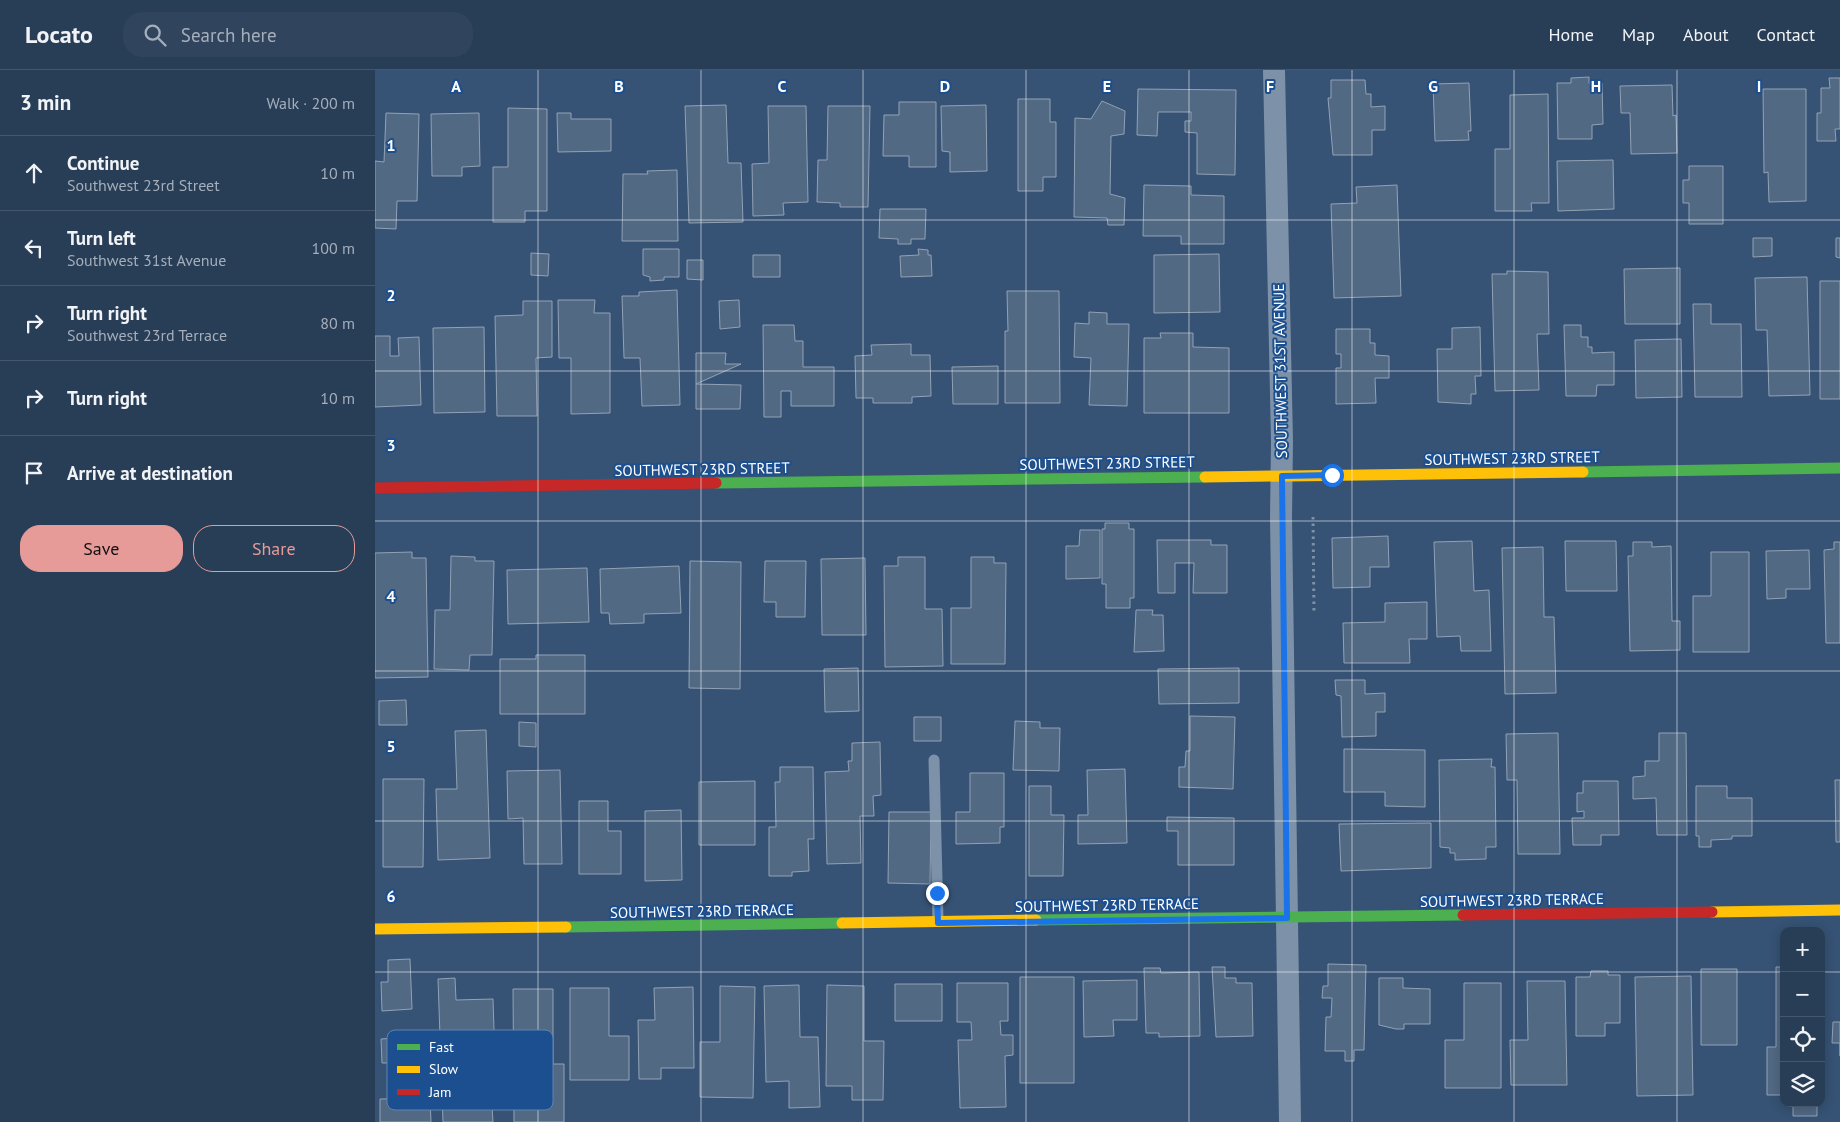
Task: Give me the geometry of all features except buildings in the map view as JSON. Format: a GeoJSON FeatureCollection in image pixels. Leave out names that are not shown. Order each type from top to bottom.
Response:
{"type":"FeatureCollection","features":[{"type":"Feature","properties":{"kind":"street","name":"SOUTHWEST 31ST AVENUE"},"geometry":{"type":"LineString","coordinates":[[1274,70],[1282,476],[1290,1122]]}},
{"type":"Feature","properties":{"kind":"street","name":"SOUTHWEST 23RD STREET"},"geometry":{"type":"LineString","coordinates":[[375,488],[1840,468]]}},
{"type":"Feature","properties":{"kind":"street","name":"SOUTHWEST 23RD TERRACE"},"geometry":{"type":"LineString","coordinates":[[375,929],[1840,910]]}},
{"type":"Feature","properties":{"kind":"lane"},"geometry":{"type":"LineString","coordinates":[[934,760],[938,923]]}},
{"type":"Feature","properties":{"kind":"path"},"geometry":{"type":"LineString","coordinates":[[1313,517],[1314,614]]}},
{"type":"Feature","properties":{"kind":"traffic: fast"},"geometry":{"type":"LineString","coordinates":[[1583,472],[1840,468]]}},
{"type":"Feature","properties":{"kind":"traffic: fast"},"geometry":{"type":"LineString","coordinates":[[716,483],[1205,477]]}},
{"type":"Feature","properties":{"kind":"traffic: fast"},"geometry":{"type":"LineString","coordinates":[[1036,920],[1463,915]]}},
{"type":"Feature","properties":{"kind":"traffic: fast"},"geometry":{"type":"LineString","coordinates":[[566,927],[842,923]]}},
{"type":"Feature","properties":{"kind":"traffic: slow"},"geometry":{"type":"LineString","coordinates":[[1205,477],[1583,472]]}},
{"type":"Feature","properties":{"kind":"traffic: slow"},"geometry":{"type":"LineString","coordinates":[[1712,912],[1840,910]]}},
{"type":"Feature","properties":{"kind":"traffic: slow"},"geometry":{"type":"LineString","coordinates":[[842,923],[1036,920]]}},
{"type":"Feature","properties":{"kind":"traffic: slow"},"geometry":{"type":"LineString","coordinates":[[375,929],[566,927]]}},
{"type":"Feature","properties":{"kind":"traffic: jam"},"geometry":{"type":"LineString","coordinates":[[375,488],[716,483]]}},
{"type":"Feature","properties":{"kind":"traffic: jam"},"geometry":{"type":"LineString","coordinates":[[1463,915],[1712,912]]}},
{"type":"Feature","properties":{"kind":"route"},"geometry":{"type":"LineString","coordinates":[[937,893],[938,923],[1287,918],[1282,476],[1332,475]]}}]}
